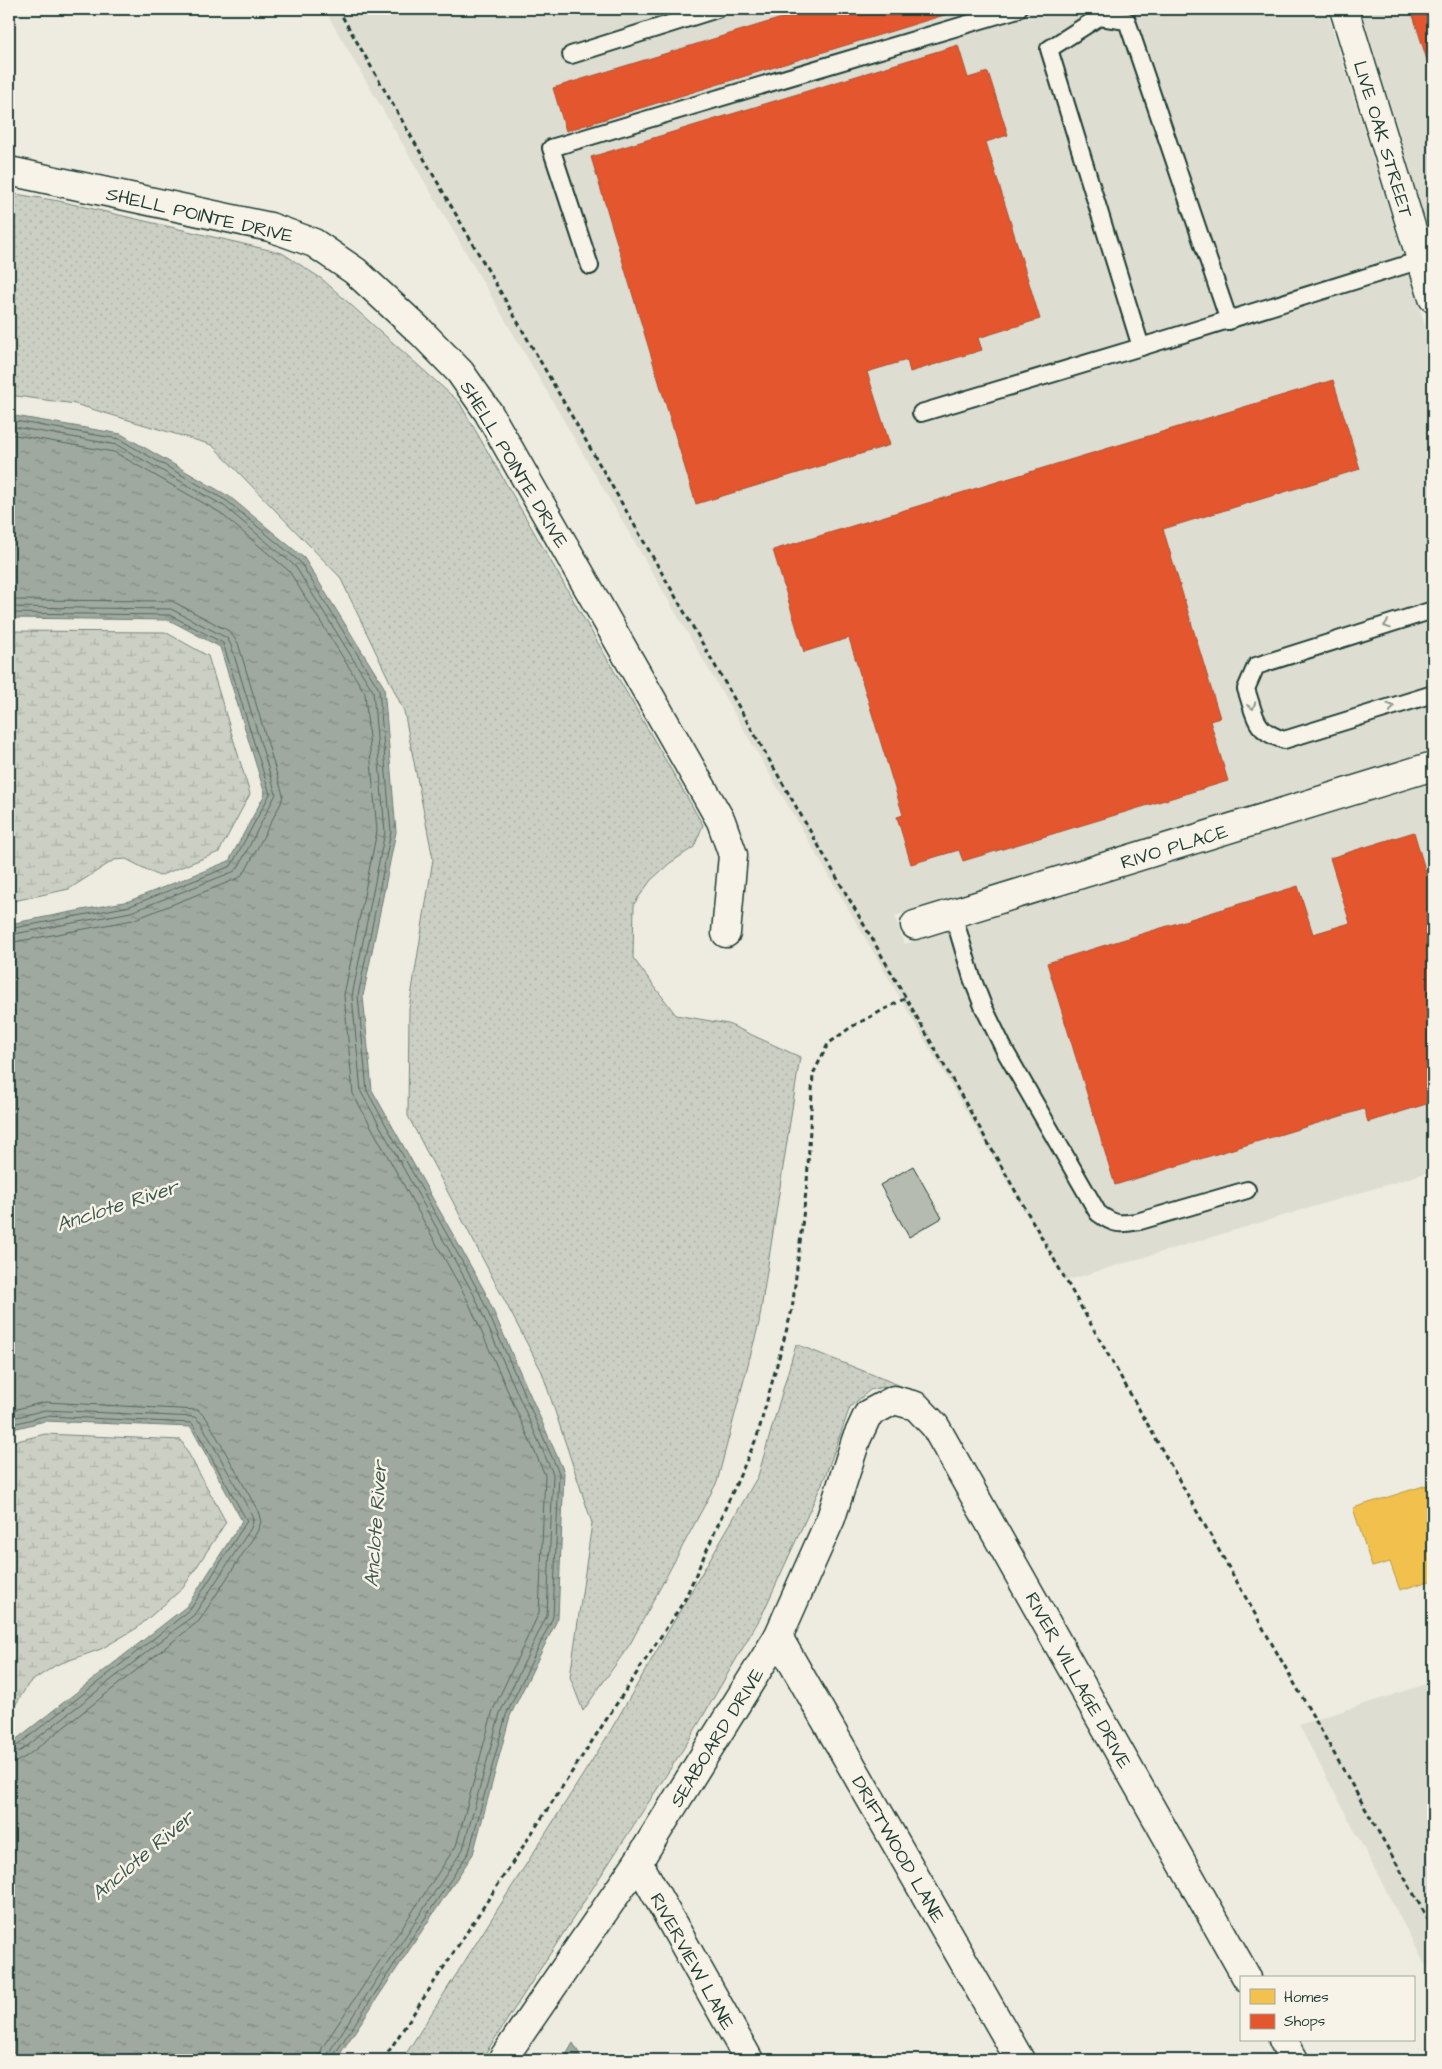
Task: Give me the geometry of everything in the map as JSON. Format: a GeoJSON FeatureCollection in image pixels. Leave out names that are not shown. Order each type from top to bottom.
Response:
{"type":"FeatureCollection","features":[{"type":"Feature","properties":{"kind":"street","name":"LIVE OAK STREET"},"geometry":{"type":"LineString","coordinates":[[1344,9],[1433,298]]}},
{"type":"Feature","properties":{"kind":"street","name":"SHELL POINTE DRIVE"},"geometry":{"type":"LineString","coordinates":[[9,171],[270,227],[314,243],[355,271],[421,332],[460,372],[488,412],[721,821],[733,856],[726,933]]}},
{"type":"Feature","properties":{"kind":"street","name":"RIVO PLACE"},"geometry":{"type":"LineString","coordinates":[[915,925],[1433,766]]}},
{"type":"Feature","properties":{"kind":"street","name":"SEABOARD DRIVE"},"geometry":{"type":"LineString","coordinates":[[502,2060],[638,1862],[778,1637],[831,1518],[856,1440],[868,1414],[894,1400]]}},
{"type":"Feature","properties":{"kind":"street","name":"RIVER VILLAGE DRIVE"},"geometry":{"type":"LineString","coordinates":[[894,1400],[916,1406],[935,1426],[1246,1976]]}},
{"type":"Feature","properties":{"kind":"street","name":"DRIFTWOOD LANE"},"geometry":{"type":"LineString","coordinates":[[778,1637],[1020,2060]]}},
{"type":"Feature","properties":{"kind":"street","name":"RIVERVIEW LANE"},"geometry":{"type":"LineString","coordinates":[[638,1862],[749,2060]]}},
{"type":"Feature","properties":{"kind":"street"},"geometry":{"type":"LineString","coordinates":[[1283,2042],[1294,2060]]}},
{"type":"Feature","properties":{"kind":"lane"},"geometry":{"type":"LineString","coordinates":[[571,55],[717,9]]}},
{"type":"Feature","properties":{"kind":"lane"},"geometry":{"type":"LineString","coordinates":[[590,266],[552,148],[1018,9]]}},
{"type":"Feature","properties":{"kind":"lane"},"geometry":{"type":"LineString","coordinates":[[1141,347],[1049,49],[1097,13],[1127,20],[1229,321]]}},
{"type":"Feature","properties":{"kind":"lane"},"geometry":{"type":"LineString","coordinates":[[921,413],[1229,321],[1421,260]]}},
{"type":"Feature","properties":{"kind":"lane"},"geometry":{"type":"LineString","coordinates":[[1433,610],[1256,666],[1246,689],[1260,728],[1270,735],[1284,740],[1433,694]]}},
{"type":"Feature","properties":{"kind":"lane"},"geometry":{"type":"LineString","coordinates":[[953,914],[972,978],[983,1006],[1005,1051],[1098,1212],[1110,1222],[1123,1224],[1140,1221],[1247,1190]]}},
{"type":"Feature","properties":{"kind":"path"},"geometry":{"type":"LineString","coordinates":[[338,9],[906,998],[1433,1928]]}},
{"type":"Feature","properties":{"kind":"path"},"geometry":{"type":"LineString","coordinates":[[384,2060],[529,1835],[684,1601],[757,1437],[792,1310],[807,1183],[813,1074],[828,1044],[850,1027],[906,998]]}},
{"type":"Feature","properties":{"kind":"shaded area"},"geometry":{"type":"Polygon","coordinates":[[[324,9],[1326,9],[1433,351],[1433,751],[895,916],[904,944],[1433,782],[1433,1171],[1065,1281],[324,9]]]}},
{"type":"Feature","properties":{"kind":"shaded area"},"geometry":{"type":"Polygon","coordinates":[[[1361,9],[1433,9],[1433,243],[1361,9]]]}},
{"type":"Feature","properties":{"kind":"shaded area"},"geometry":{"type":"Polygon","coordinates":[[[1433,1682],[1433,1980],[1299,1725],[1433,1682]]]}},
{"type":"Feature","properties":{"kind":"green space"},"geometry":{"type":"Polygon","coordinates":[[[9,193],[59,201],[282,253],[322,279],[459,402],[703,825],[694,847],[670,863],[651,880],[634,904],[633,958],[676,1015],[728,1024],[800,1057],[759,1323],[717,1482],[630,1644],[583,1711],[570,1677],[592,1523],[542,1372],[408,1116],[409,1009],[433,859],[404,711],[340,577],[212,445],[75,404],[9,395],[9,193]]]}},
{"type":"Feature","properties":{"kind":"green space"},"geometry":{"type":"Polygon","coordinates":[[[9,631],[165,632],[208,656],[250,794],[219,852],[159,876],[126,859],[114,860],[69,889],[9,902],[9,631]]]}},
{"type":"Feature","properties":{"kind":"green space"},"geometry":{"type":"Polygon","coordinates":[[[796,1344],[906,1388],[883,1387],[870,1390],[850,1407],[825,1477],[762,1615],[689,1740],[481,2060],[402,2060],[605,1740],[758,1476],[796,1344]]]}},
{"type":"Feature","properties":{"kind":"green space"},"geometry":{"type":"Polygon","coordinates":[[[45,1434],[181,1440],[226,1522],[183,1588],[137,1628],[101,1649],[56,1665],[29,1683],[9,1715],[9,1443],[45,1434]]]}},
{"type":"Feature","properties":{"kind":"water","name":"Anclote River"},"geometry":{"type":"Polygon","coordinates":[[[9,415],[121,434],[230,497],[304,558],[384,687],[396,832],[363,996],[372,1090],[484,1290],[564,1472],[558,1618],[510,1716],[473,1854],[336,2060],[9,2060],[9,1745],[187,1606],[242,1521],[191,1427],[45,1421],[9,1430],[9,924],[129,901],[229,861],[265,794],[220,647],[169,620],[9,618],[9,415]]]}},
{"type":"Feature","properties":{"kind":"water"},"geometry":{"type":"Polygon","coordinates":[[[573,2043],[583,2060],[563,2060],[573,2043]]]}},
{"type":"Feature","properties":{"kind":"building: Homes"},"geometry":{"type":"Polygon","coordinates":[[[1433,1483],[1433,1580],[1400,1590],[1390,1562],[1372,1567],[1353,1508],[1433,1483]]]}},
{"type":"Feature","properties":{"kind":"building: Shops"},"geometry":{"type":"Polygon","coordinates":[[[811,9],[964,9],[566,131],[553,88],[811,9]]]}},
{"type":"Feature","properties":{"kind":"building: Shops"},"geometry":{"type":"Polygon","coordinates":[[[1411,9],[1433,9],[1433,79],[1411,9]]]}},
{"type":"Feature","properties":{"kind":"building: Shops"},"geometry":{"type":"Polygon","coordinates":[[[958,45],[968,78],[988,72],[1008,135],[986,142],[1040,319],[978,338],[982,350],[910,372],[907,360],[867,372],[890,445],[696,504],[591,157],[958,45]]]}},
{"type":"Feature","properties":{"kind":"building: Shops"},"geometry":{"type":"Polygon","coordinates":[[[1333,380],[1360,469],[1163,529],[1220,718],[1210,721],[1228,781],[963,861],[959,850],[911,864],[897,817],[903,815],[849,638],[804,652],[773,550],[1333,380]]]}},
{"type":"Feature","properties":{"kind":"building: Shops"},"geometry":{"type":"Polygon","coordinates":[[[1414,832],[1429,883],[1433,882],[1433,1102],[1368,1122],[1364,1109],[1115,1185],[1047,963],[1298,886],[1313,934],[1350,923],[1330,858],[1414,832]]]}},
{"type":"Feature","properties":{"kind":"building: Other"},"geometry":{"type":"Polygon","coordinates":[[[913,1166],[942,1218],[909,1237],[880,1185],[913,1166]]]}}]}
